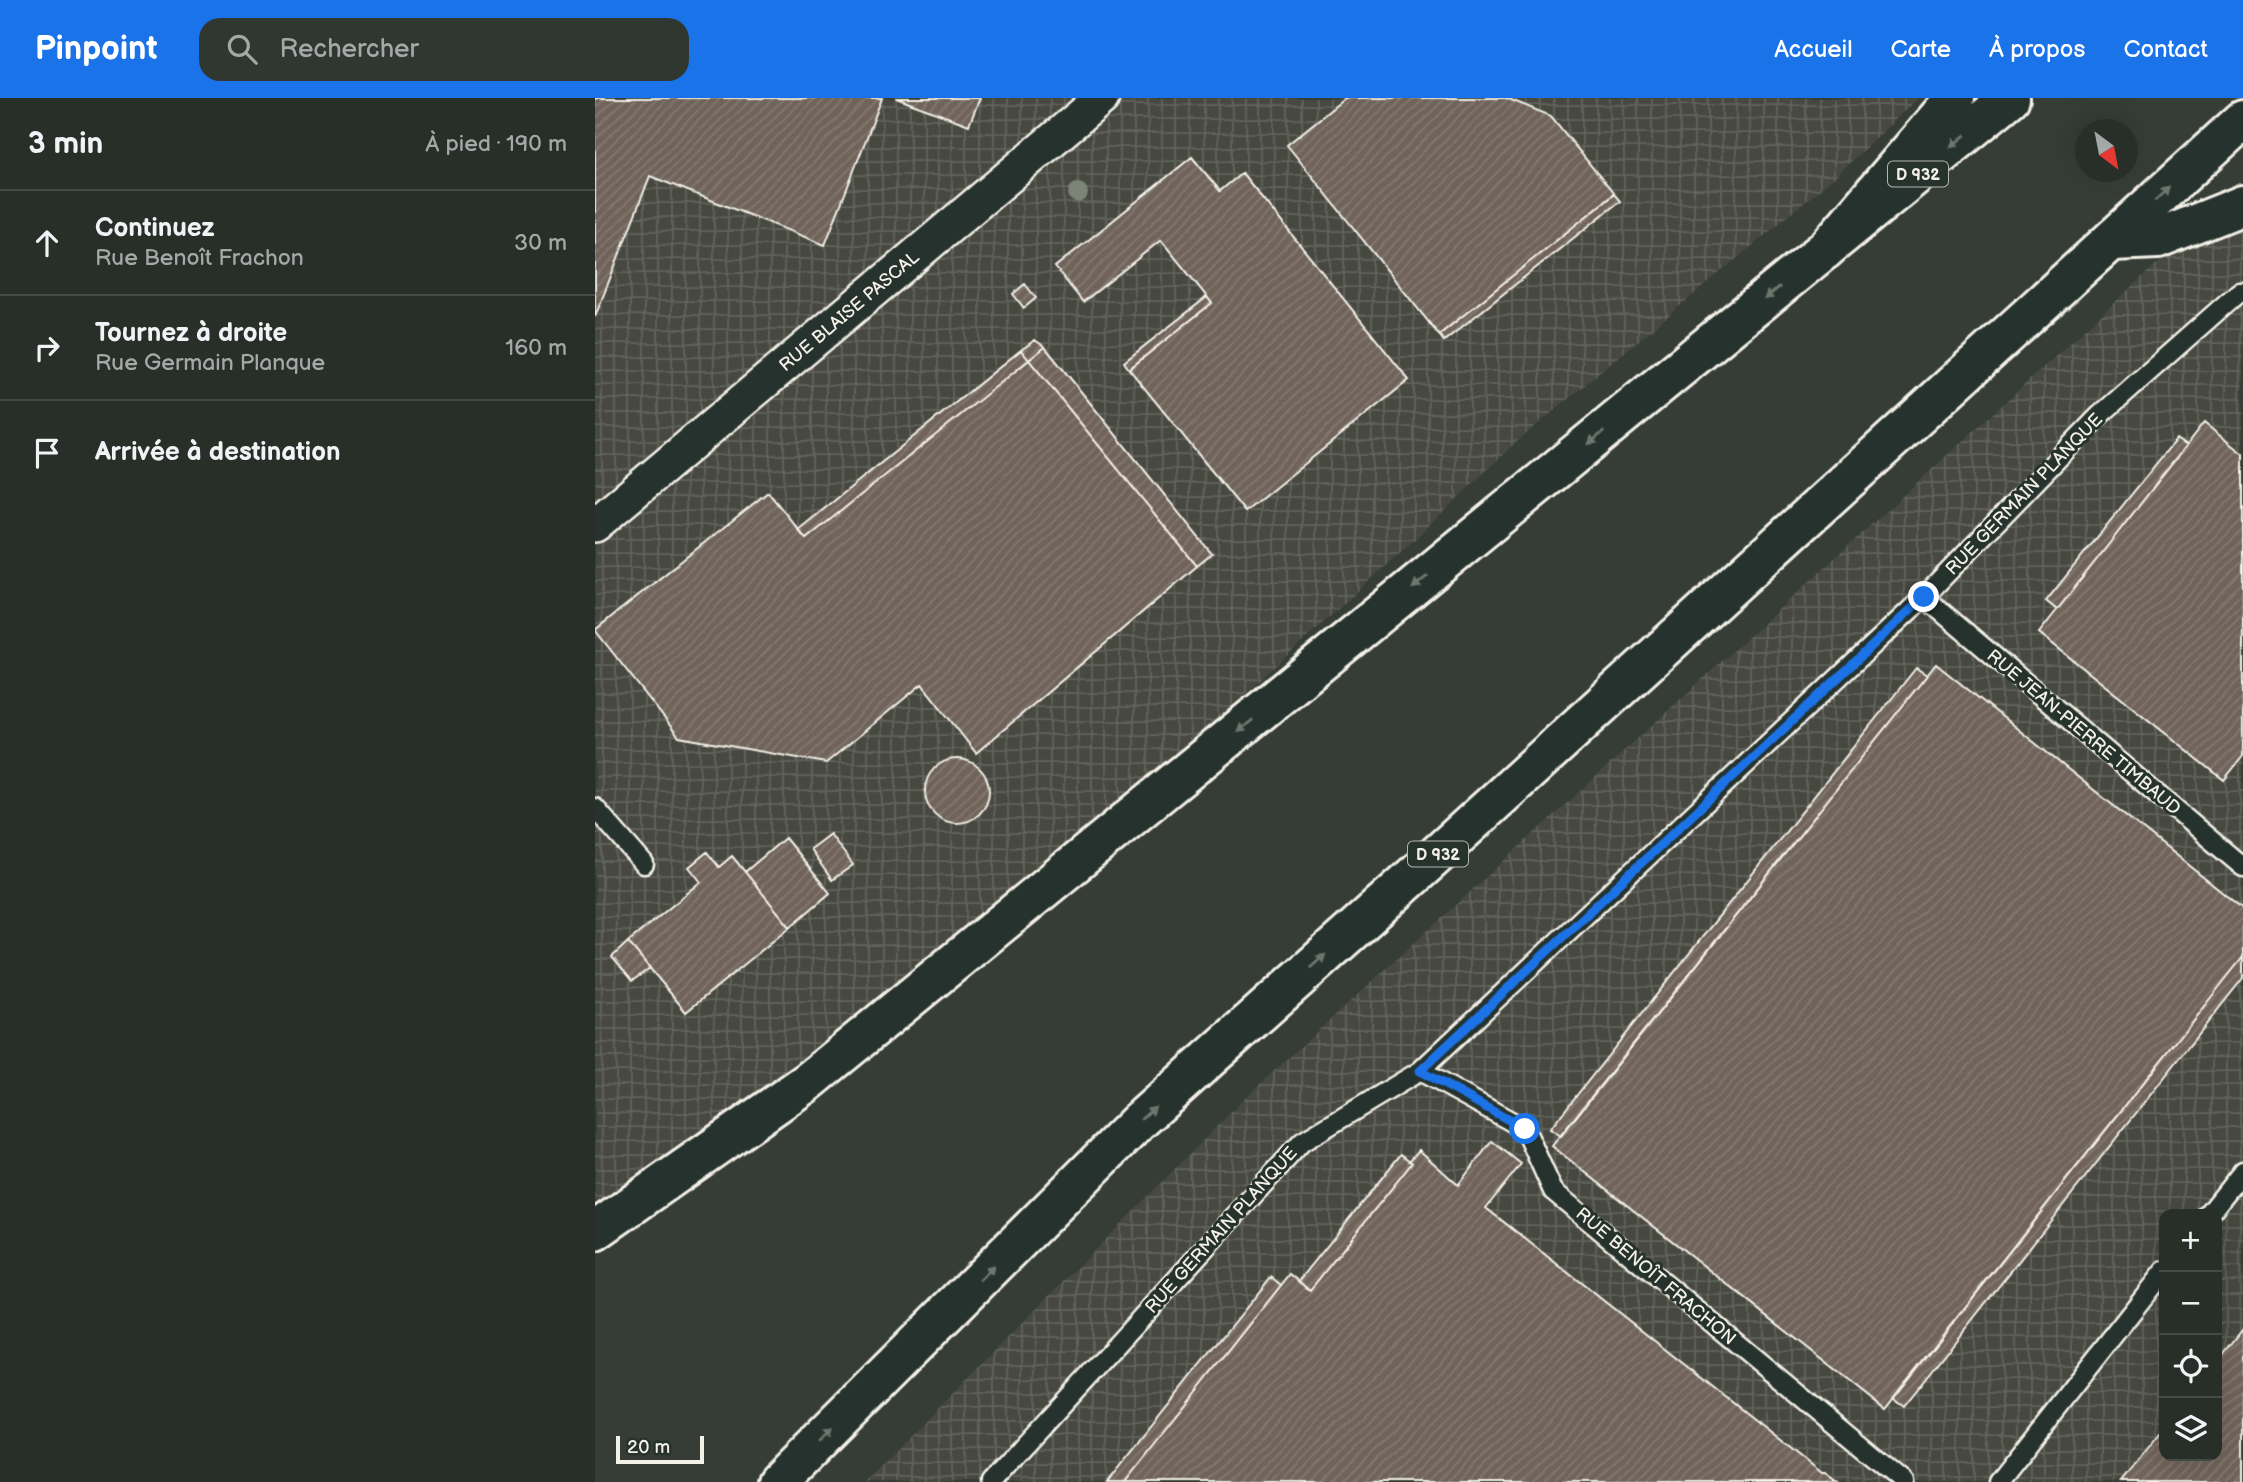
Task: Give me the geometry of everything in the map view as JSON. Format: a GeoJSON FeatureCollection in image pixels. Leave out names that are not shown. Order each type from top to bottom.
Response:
{"type":"FeatureCollection","features":[{"type":"Feature","properties":{"kind":"main road"},"geometry":{"type":"LineString","coordinates":[[1825,250],[1955,98]]}},
{"type":"Feature","properties":{"kind":"main road","name":"D 932"},"geometry":{"type":"LineString","coordinates":[[595,1231],[809,1081],[2010,98]]}},
{"type":"Feature","properties":{"kind":"main road","name":"D 932"},"geometry":{"type":"LineString","coordinates":[[777,1482],[1138,1122],[1429,862],[2243,120]]}},
{"type":"Feature","properties":{"kind":"main road"},"geometry":{"type":"LineString","coordinates":[[2112,241],[2158,239],[2243,205]]}},
{"type":"Feature","properties":{"kind":"street","name":"RUE BLAISE PASCAL"},"geometry":{"type":"LineString","coordinates":[[595,524],[1102,98]]}},
{"type":"Feature","properties":{"kind":"lane","name":"RUE GERMAIN PLANQUE"},"geometry":{"type":"LineString","coordinates":[[991,1482],[1302,1142],[1420,1071],[1924,597],[2099,416],[2239,292],[2243,292]]}},
{"type":"Feature","properties":{"kind":"lane","name":"RUE JEAN-PIERRE TIMBAUD"},"geometry":{"type":"LineString","coordinates":[[1924,597],[2243,867]]}},
{"type":"Feature","properties":{"kind":"lane"},"geometry":{"type":"LineString","coordinates":[[595,808],[644,864]]}},
{"type":"Feature","properties":{"kind":"lane","name":"RUE BENOÎT FRACHON"},"geometry":{"type":"LineString","coordinates":[[1420,1071],[1525,1129],[1553,1191],[1904,1482]]}},
{"type":"Feature","properties":{"kind":"lane"},"geometry":{"type":"LineString","coordinates":[[2213,1209],[2243,1171]]}},
{"type":"Feature","properties":{"kind":"lane"},"geometry":{"type":"LineString","coordinates":[[1998,1482],[2163,1272]]}},
{"type":"Feature","properties":{"kind":"shaded area"},"geometry":{"type":"Polygon","coordinates":[[[595,98],[1918,98],[1836,176],[1513,445],[1415,539],[1218,719],[788,1069],[618,1190],[595,1203],[595,98]]]}},
{"type":"Feature","properties":{"kind":"shaded area"},"geometry":{"type":"Polygon","coordinates":[[[2243,225],[2243,1482],[865,1482],[1248,1095],[2173,249],[2243,225]]]}},
{"type":"Feature","properties":{"kind":"building"},"geometry":{"type":"Polygon","coordinates":[[[595,98],[882,98],[825,245],[650,176],[595,317],[595,98]]]}},
{"type":"Feature","properties":{"kind":"building"},"geometry":{"type":"Polygon","coordinates":[[[896,98],[980,98],[969,125],[896,98]]]}},
{"type":"Feature","properties":{"kind":"building"},"geometry":{"type":"Polygon","coordinates":[[[1345,98],[1506,98],[1551,116],[1614,194],[1439,335],[1287,145],[1345,98]]]}},
{"type":"Feature","properties":{"kind":"building"},"geometry":{"type":"Polygon","coordinates":[[[1192,157],[1220,191],[1242,173],[1409,380],[1245,512],[1129,369],[1212,303],[1161,240],[1083,302],[1055,267],[1192,157]]]}},
{"type":"Feature","properties":{"kind":"building"},"geometry":{"type":"Polygon","coordinates":[[[1614,194],[1620,201],[1444,341],[1439,335],[1614,194]]]}},
{"type":"Feature","properties":{"kind":"building"},"geometry":{"type":"Polygon","coordinates":[[[1025,284],[1036,298],[1024,308],[1013,294],[1025,284]]]}},
{"type":"Feature","properties":{"kind":"building"},"geometry":{"type":"Polygon","coordinates":[[[1207,297],[1212,303],[1129,369],[1124,362],[1207,297]]]}},
{"type":"Feature","properties":{"kind":"building"},"geometry":{"type":"Polygon","coordinates":[[[1035,340],[1045,347],[1029,360],[1021,350],[1035,340]]]}},
{"type":"Feature","properties":{"kind":"building"},"geometry":{"type":"Polygon","coordinates":[[[1045,347],[1212,554],[1197,566],[1029,360],[1045,347]]]}},
{"type":"Feature","properties":{"kind":"building"},"geometry":{"type":"Polygon","coordinates":[[[1021,350],[1029,360],[806,539],[798,530],[1021,350]]]}},
{"type":"Feature","properties":{"kind":"building"},"geometry":{"type":"Polygon","coordinates":[[[1029,360],[1197,566],[976,753],[922,684],[826,763],[679,737],[595,630],[768,492],[806,539],[1029,360]]]}},
{"type":"Feature","properties":{"kind":"building"},"geometry":{"type":"Polygon","coordinates":[[[2204,423],[2243,454],[2243,756],[2224,780],[2039,633],[2204,423]]]}},
{"type":"Feature","properties":{"kind":"building"},"geometry":{"type":"Polygon","coordinates":[[[2176,439],[2186,446],[2057,610],[2046,601],[2176,439]]]}},
{"type":"Feature","properties":{"kind":"building"},"geometry":{"type":"Polygon","coordinates":[[[1936,664],[2243,909],[2243,957],[1885,1409],[1552,1146],[1936,664]]]}},
{"type":"Feature","properties":{"kind":"building"},"geometry":{"type":"Polygon","coordinates":[[[1916,668],[1927,675],[1561,1136],[1550,1129],[1916,668]]]}},
{"type":"Feature","properties":{"kind":"building"},"geometry":{"type":"Polygon","coordinates":[[[957,759],[975,765],[983,773],[989,791],[983,809],[975,817],[957,823],[939,817],[931,809],[925,791],[931,773],[939,765],[957,759]]]}},
{"type":"Feature","properties":{"kind":"building"},"geometry":{"type":"Polygon","coordinates":[[[830,834],[853,865],[832,880],[810,849],[830,834]]]}},
{"type":"Feature","properties":{"kind":"building"},"geometry":{"type":"Polygon","coordinates":[[[785,838],[830,893],[790,927],[745,872],[785,838]]]}},
{"type":"Feature","properties":{"kind":"building"},"geometry":{"type":"Polygon","coordinates":[[[707,852],[719,867],[732,856],[790,927],[686,1012],[628,942],[701,882],[689,867],[707,852]]]}},
{"type":"Feature","properties":{"kind":"building"},"geometry":{"type":"Polygon","coordinates":[[[628,942],[650,968],[632,981],[612,957],[628,942]]]}},
{"type":"Feature","properties":{"kind":"building"},"geometry":{"type":"Polygon","coordinates":[[[2243,957],[2243,978],[1904,1406],[1893,1398],[2243,957]]]}},
{"type":"Feature","properties":{"kind":"building"},"geometry":{"type":"Polygon","coordinates":[[[1492,1141],[1521,1164],[1486,1208],[1822,1473],[1837,1482],[1125,1482],[1290,1274],[1310,1290],[1412,1163],[1409,1161],[1419,1150],[1458,1185],[1492,1141]]]}},
{"type":"Feature","properties":{"kind":"building"},"geometry":{"type":"Polygon","coordinates":[[[1401,1154],[1412,1163],[1310,1290],[1299,1281],[1401,1154]]]}},
{"type":"Feature","properties":{"kind":"building"},"geometry":{"type":"Polygon","coordinates":[[[1271,1277],[1281,1285],[1125,1482],[1107,1482],[1271,1277]]]}},
{"type":"Feature","properties":{"kind":"building"},"geometry":{"type":"Polygon","coordinates":[[[2243,1329],[2243,1482],[2121,1482],[2159,1434],[2159,1461],[2222,1461],[2222,1356],[2243,1329]]]}},
{"type":"Feature","properties":{"kind":"route"},"geometry":{"type":"LineString","coordinates":[[1525,1129],[1420,1071],[1924,597]]}}]}
